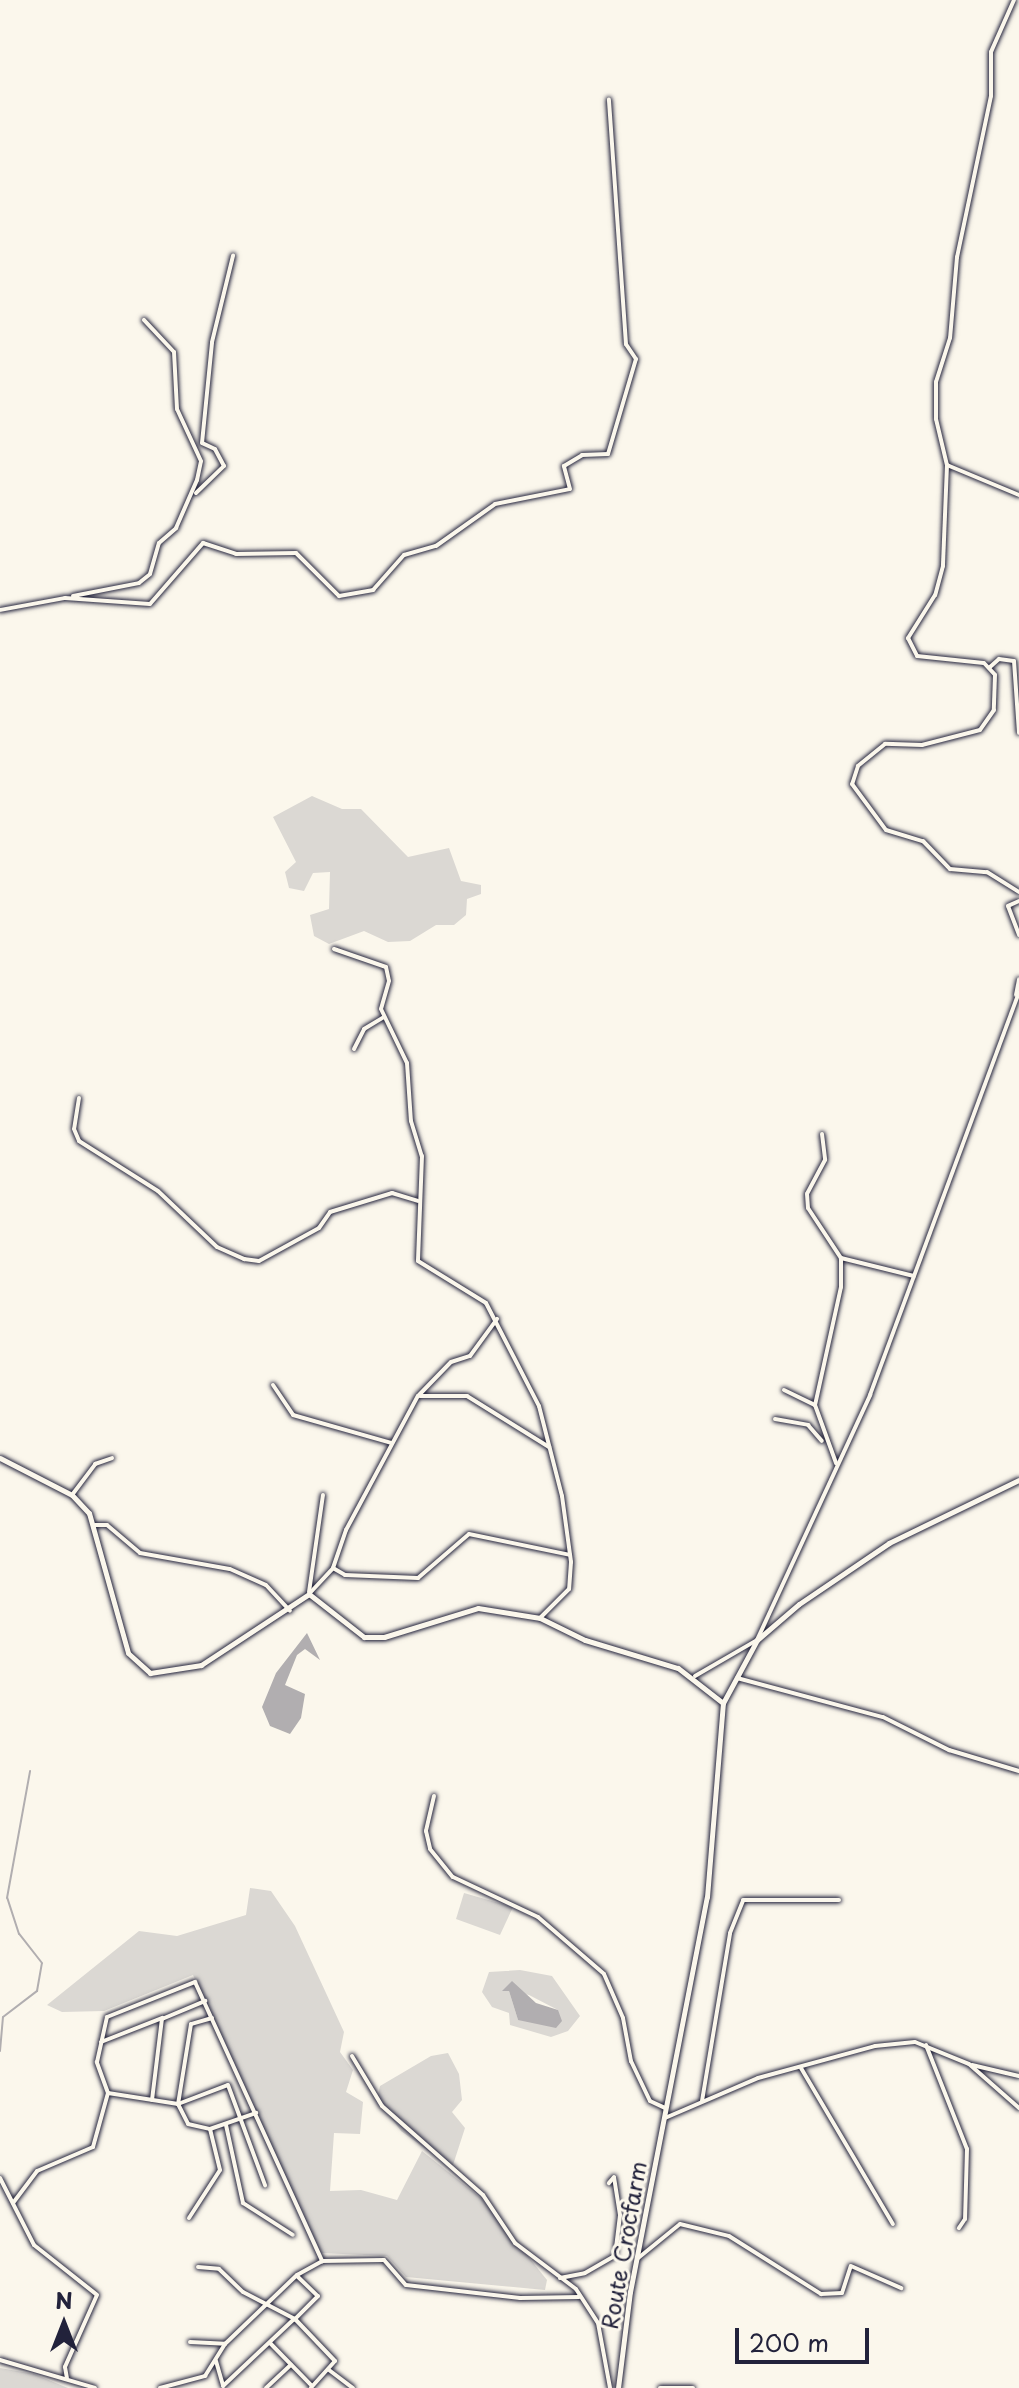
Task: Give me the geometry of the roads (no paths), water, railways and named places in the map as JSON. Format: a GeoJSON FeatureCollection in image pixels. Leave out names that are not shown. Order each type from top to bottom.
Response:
{"type":"FeatureCollection","features":[{"type":"Feature","properties":{"kind":"street"},"geometry":{"type":"LineString","coordinates":[[990,667],[910,649],[910,626],[935,595],[943,566],[947,465],[936,419],[936,382],[947,353],[957,257],[991,96],[991,52],[1014,0]]}},
{"type":"Feature","properties":{"kind":"street"},"geometry":{"type":"LineString","coordinates":[[65,598],[150,604],[203,543],[236,554],[296,553],[339,596],[373,590],[404,555],[436,546],[495,504],[570,489],[564,466],[582,455],[608,454],[636,359],[626,344],[609,100]]}},
{"type":"Feature","properties":{"kind":"street"},"geometry":{"type":"LineString","coordinates":[[0,610],[139,583],[150,574],[159,543],[176,528],[197,480],[212,342],[233,256]]}},
{"type":"Feature","properties":{"kind":"street"},"geometry":{"type":"LineString","coordinates":[[144,320],[174,352],[177,409],[199,443],[215,449],[224,466],[196,493]]}},
{"type":"Feature","properties":{"kind":"street"},"geometry":{"type":"LineString","coordinates":[[947,465],[1019,495]]}},
{"type":"Feature","properties":{"kind":"street"},"geometry":{"type":"LineString","coordinates":[[990,667],[999,659],[1014,661],[1019,733]]}},
{"type":"Feature","properties":{"kind":"street"},"geometry":{"type":"LineString","coordinates":[[990,667],[994,710],[980,730],[922,745],[885,744],[858,766],[852,784],[886,830],[923,841],[950,869],[987,872],[1019,892]]}},
{"type":"Feature","properties":{"kind":"street"},"geometry":{"type":"LineString","coordinates":[[1019,901],[1008,906],[1019,935]]}},
{"type":"Feature","properties":{"kind":"street"},"geometry":{"type":"LineString","coordinates":[[334,949],[386,967],[389,981],[380,1003],[407,1063],[411,1121],[422,1156],[418,1261],[464,1285],[497,1319],[539,1406],[570,1555],[569,1589],[540,1618]]}},
{"type":"Feature","properties":{"kind":"street"},"geometry":{"type":"LineString","coordinates":[[1015,1002],[1019,979]]}},
{"type":"Feature","properties":{"kind":"street"},"geometry":{"type":"LineString","coordinates":[[757,1640],[870,1395],[1019,992]]}},
{"type":"Feature","properties":{"kind":"street"},"geometry":{"type":"LineString","coordinates":[[354,1049],[364,1029],[384,1017]]}},
{"type":"Feature","properties":{"kind":"street"},"geometry":{"type":"LineString","coordinates":[[79,1098],[74,1129],[79,1141],[158,1191],[217,1247],[244,1259],[259,1261],[319,1228],[330,1212],[392,1193],[419,1202]]}},
{"type":"Feature","properties":{"kind":"street"},"geometry":{"type":"LineString","coordinates":[[822,1134],[825,1160],[807,1194],[808,1208],[841,1258],[834,1339],[815,1405],[824,1443]]}},
{"type":"Feature","properties":{"kind":"street"},"geometry":{"type":"LineString","coordinates":[[841,1258],[914,1276]]}},
{"type":"Feature","properties":{"kind":"street"},"geometry":{"type":"LineString","coordinates":[[0,1458],[72,1495],[95,1525],[128,1653],[150,1673],[201,1665],[290,1611],[333,1568],[391,1443],[418,1396],[451,1362],[470,1356],[497,1319]]}},
{"type":"Feature","properties":{"kind":"street"},"geometry":{"type":"LineString","coordinates":[[273,1385],[293,1415],[391,1443]]}},
{"type":"Feature","properties":{"kind":"street"},"geometry":{"type":"LineString","coordinates":[[784,1390],[815,1405]]}},
{"type":"Feature","properties":{"kind":"street"},"geometry":{"type":"LineString","coordinates":[[418,1396],[467,1396],[549,1447]]}},
{"type":"Feature","properties":{"kind":"street"},"geometry":{"type":"LineString","coordinates":[[775,1419],[808,1425],[836,1463]]}},
{"type":"Feature","properties":{"kind":"street"},"geometry":{"type":"LineString","coordinates":[[72,1495],[95,1464],[112,1458]]}},
{"type":"Feature","properties":{"kind":"street"},"geometry":{"type":"LineString","coordinates":[[695,1676],[757,1640],[889,1543],[1019,1480]]}},
{"type":"Feature","properties":{"kind":"street"},"geometry":{"type":"LineString","coordinates":[[309,1594],[323,1495]]}},
{"type":"Feature","properties":{"kind":"street"},"geometry":{"type":"LineString","coordinates":[[95,1525],[107,1525],[140,1553],[254,1580],[290,1611]]}},
{"type":"Feature","properties":{"kind":"street"},"geometry":{"type":"LineString","coordinates":[[333,1568],[345,1575],[418,1578],[469,1534],[550,1555],[570,1555]]}},
{"type":"Feature","properties":{"kind":"street"},"geometry":{"type":"LineString","coordinates":[[309,1594],[364,1637],[384,1637],[469,1609],[540,1618],[585,1640],[695,1676],[723,1703]]}},
{"type":"Feature","properties":{"kind":"street","name":"Route Crocfarm"},"geometry":{"type":"LineString","coordinates":[[618,2388],[637,2259],[707,1897],[723,1703],[757,1640]]}},
{"type":"Feature","properties":{"kind":"street"},"geometry":{"type":"LineString","coordinates":[[734,1678],[883,1717],[949,1750],[1019,1771]]}},
{"type":"Feature","properties":{"kind":"street"},"geometry":{"type":"LineString","coordinates":[[434,1796],[426,1831],[430,1849],[453,1877],[531,1912],[604,1974],[650,2101],[665,2108]]}},
{"type":"Feature","properties":{"kind":"street"},"geometry":{"type":"LineString","coordinates":[[702,2101],[730,1933],[743,1900],[839,1900]]}},
{"type":"Feature","properties":{"kind":"street"},"geometry":{"type":"LineString","coordinates":[[13,2203],[37,2171],[93,2147],[108,2093],[98,2073],[107,2017],[195,1982],[322,2261]]}},
{"type":"Feature","properties":{"kind":"street"},"geometry":{"type":"LineString","coordinates":[[101,2042],[205,2001]]}},
{"type":"Feature","properties":{"kind":"street"},"geometry":{"type":"LineString","coordinates":[[152,2100],[164,2018]]}},
{"type":"Feature","properties":{"kind":"street"},"geometry":{"type":"LineString","coordinates":[[212,2018],[191,2024],[178,2104],[188,2124],[210,2129],[256,2113]]}},
{"type":"Feature","properties":{"kind":"street"},"geometry":{"type":"LineString","coordinates":[[663,2119],[702,2101],[801,2067],[875,2046],[926,2045],[969,2064],[1019,2076]]}},
{"type":"Feature","properties":{"kind":"street"},"geometry":{"type":"LineString","coordinates":[[926,2045],[967,2149],[965,2219],[959,2228]]}},
{"type":"Feature","properties":{"kind":"street"},"geometry":{"type":"LineString","coordinates":[[352,2056],[382,2106],[483,2195],[515,2243],[579,2297],[598,2323],[610,2388]]}},
{"type":"Feature","properties":{"kind":"street"},"geometry":{"type":"LineString","coordinates":[[969,2064],[1019,2108]]}},
{"type":"Feature","properties":{"kind":"street"},"geometry":{"type":"LineString","coordinates":[[801,2067],[893,2224]]}},
{"type":"Feature","properties":{"kind":"street"},"geometry":{"type":"LineString","coordinates":[[108,2093],[178,2104],[228,2085],[265,2185]]}},
{"type":"Feature","properties":{"kind":"street"},"geometry":{"type":"LineString","coordinates":[[226,2125],[243,2203],[293,2235]]}},
{"type":"Feature","properties":{"kind":"street"},"geometry":{"type":"LineString","coordinates":[[189,2218],[220,2170],[210,2129]]}},
{"type":"Feature","properties":{"kind":"street"},"geometry":{"type":"LineString","coordinates":[[558,2278],[585,2273],[615,2256],[620,2215],[614,2177],[609,2183]]}},
{"type":"Feature","properties":{"kind":"street"},"geometry":{"type":"LineString","coordinates":[[0,2178],[34,2245],[97,2295],[65,2367],[67,2378]]}},
{"type":"Feature","properties":{"kind":"street"},"geometry":{"type":"LineString","coordinates":[[637,2259],[680,2224],[729,2236],[821,2294],[842,2293],[851,2266],[901,2288]]}},
{"type":"Feature","properties":{"kind":"street"},"geometry":{"type":"LineString","coordinates":[[160,2388],[205,2376],[225,2344],[297,2275],[322,2261],[384,2260],[406,2285],[520,2298],[579,2297]]}},
{"type":"Feature","properties":{"kind":"street"},"geometry":{"type":"LineString","coordinates":[[198,2267],[219,2269],[243,2292],[295,2319],[334,2358],[329,2370],[312,2387],[270,2343]]}},
{"type":"Feature","properties":{"kind":"street"},"geometry":{"type":"LineString","coordinates":[[216,2361],[223,2387],[318,2296],[297,2275]]}},
{"type":"Feature","properties":{"kind":"street"},"geometry":{"type":"LineString","coordinates":[[190,2342],[225,2344]]}},
{"type":"Feature","properties":{"kind":"street"},"geometry":{"type":"LineString","coordinates":[[0,2360],[95,2388]]}},
{"type":"Feature","properties":{"kind":"street"},"geometry":{"type":"LineString","coordinates":[[266,2388],[291,2365]]}},
{"type":"Feature","properties":{"kind":"street"},"geometry":{"type":"LineString","coordinates":[[329,2370],[353,2388]]}},
{"type":"Feature","properties":{"kind":"street"},"geometry":{"type":"LineString","coordinates":[[660,2388],[693,2388]]}},
{"type":"Feature","properties":{"kind":"waterway"},"geometry":{"type":"LineString","coordinates":[[0,2051],[3,2017],[37,1991],[42,1963],[19,1934],[7,1898],[30,1771]]}}]}
